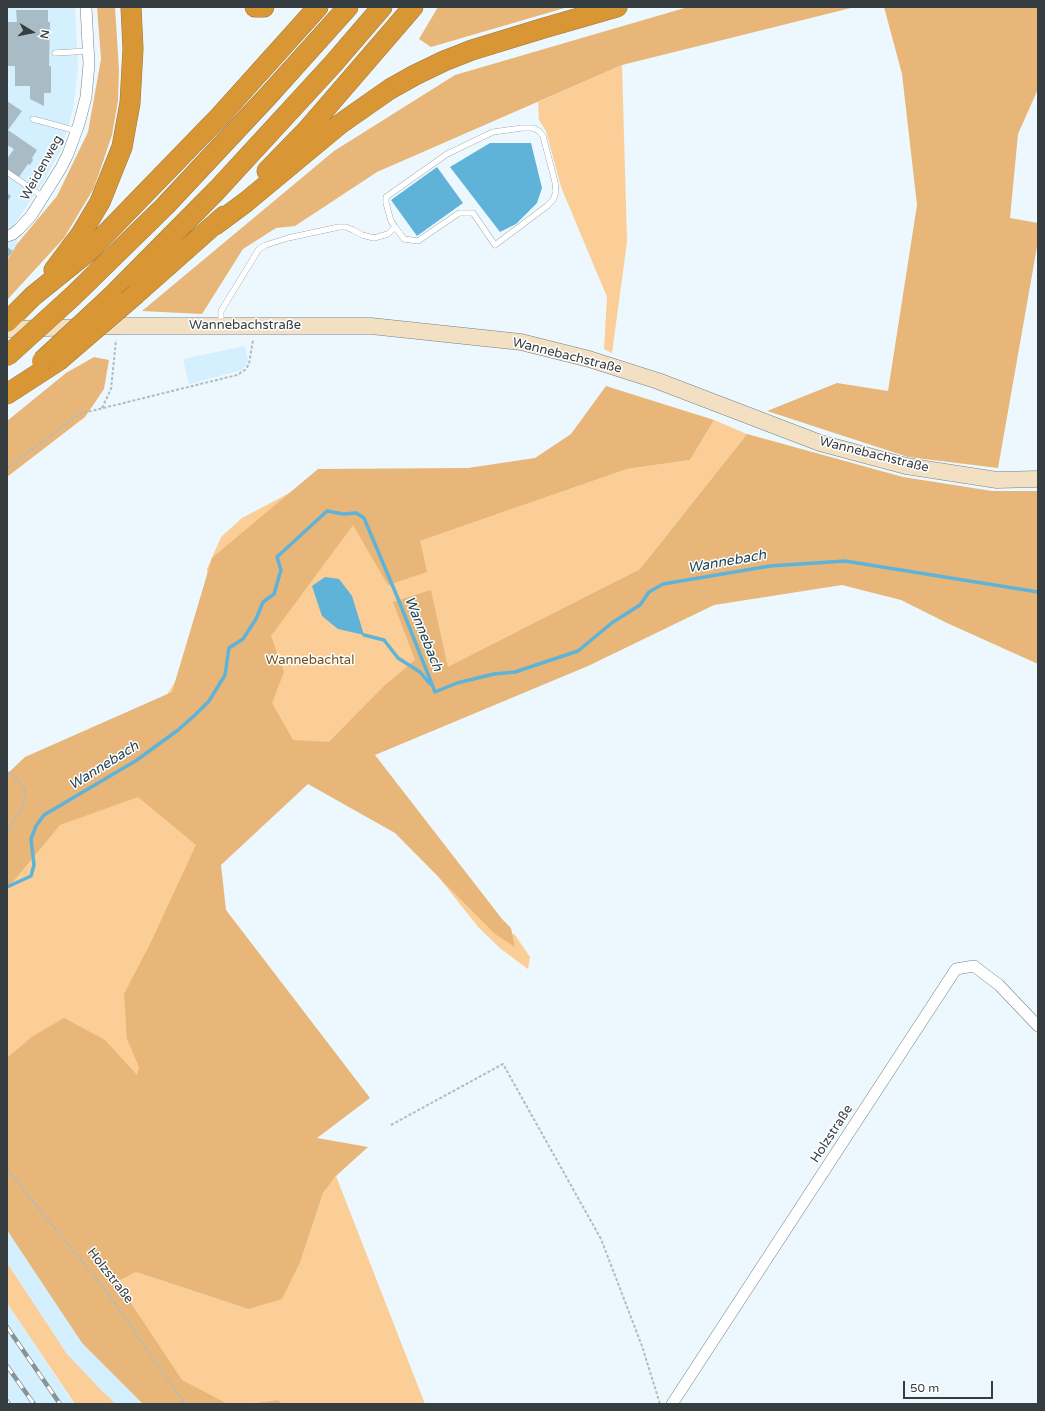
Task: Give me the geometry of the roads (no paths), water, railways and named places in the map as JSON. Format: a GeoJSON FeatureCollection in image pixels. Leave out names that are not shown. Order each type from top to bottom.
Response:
{"type":"FeatureCollection","features":[{"type":"Feature","properties":{"kind":"highway"},"geometry":{"type":"LineString","coordinates":[[34,296],[81,234],[100,202],[122,147],[130,103],[133,49],[131,7]]}},
{"type":"Feature","properties":{"kind":"highway"},"geometry":{"type":"LineString","coordinates":[[255,7],[264,7]]}},
{"type":"Feature","properties":{"kind":"highway"},"geometry":{"type":"LineString","coordinates":[[7,322],[34,296],[89,250],[220,116],[318,7]]}},
{"type":"Feature","properties":{"kind":"highway"},"geometry":{"type":"LineString","coordinates":[[7,356],[73,296],[165,206],[268,96],[348,7]]}},
{"type":"Feature","properties":{"kind":"highway"},"geometry":{"type":"LineString","coordinates":[[50,361],[217,190],[328,70],[382,7]]}},
{"type":"Feature","properties":{"kind":"highway"},"geometry":{"type":"LineString","coordinates":[[215,225],[307,130],[413,7]]}},
{"type":"Feature","properties":{"kind":"highway"},"geometry":{"type":"LineString","coordinates":[[7,393],[136,294],[215,225],[246,202],[340,124],[390,89],[444,61],[472,50],[617,7]]}},
{"type":"Feature","properties":{"kind":"main road","name":"Wannebachstraße"},"geometry":{"type":"LineString","coordinates":[[7,329],[256,325],[371,326],[521,342],[589,359],[658,381],[820,443],[906,466],[997,480],[1038,479]]}},
{"type":"Feature","properties":{"kind":"street","name":"Weidenweg"},"geometry":{"type":"LineString","coordinates":[[7,236],[18,230],[31,216],[68,154],[77,131],[86,97],[89,51],[86,7]]}},
{"type":"Feature","properties":{"kind":"street","name":"Holzstraße"},"geometry":{"type":"LineString","coordinates":[[672,1404],[956,969],[974,966],[1000,985],[1038,1026]]}},
{"type":"Feature","properties":{"kind":"lane"},"geometry":{"type":"LineString","coordinates":[[55,52],[89,51]]}},
{"type":"Feature","properties":{"kind":"lane"},"geometry":{"type":"LineString","coordinates":[[33,119],[77,131]]}},
{"type":"Feature","properties":{"kind":"lane"},"geometry":{"type":"LineString","coordinates":[[533,128],[539,131],[543,136],[555,182],[556,192],[553,200],[495,245],[473,213],[459,213],[418,241],[404,238],[395,227],[391,221],[386,203],[386,197],[447,154],[493,132],[533,128]]}},
{"type":"Feature","properties":{"kind":"lane"},"geometry":{"type":"LineString","coordinates":[[7,172],[43,197]]}},
{"type":"Feature","properties":{"kind":"lane"},"geometry":{"type":"LineString","coordinates":[[221,326],[221,311],[259,249],[266,245],[288,238],[339,227],[353,230],[362,235],[374,238],[388,234],[395,227]]}},
{"type":"Feature","properties":{"kind":"water"},"geometry":{"type":"Polygon","coordinates":[[[490,143],[531,143],[542,188],[537,203],[516,224],[500,232],[450,167],[490,143]]]}},
{"type":"Feature","properties":{"kind":"water"},"geometry":{"type":"Polygon","coordinates":[[[437,167],[463,203],[417,236],[391,200],[437,167]]]}},
{"type":"Feature","properties":{"kind":"water"},"geometry":{"type":"Polygon","coordinates":[[[325,577],[339,579],[352,596],[364,635],[338,629],[322,616],[312,586],[325,577]]]}},
{"type":"Feature","properties":{"kind":"waterway","name":"Wannebach"},"geometry":{"type":"LineString","coordinates":[[7,887],[31,876],[34,865],[31,839],[36,826],[44,815],[137,760],[178,730],[209,701],[225,675],[229,648],[243,639],[256,619],[263,602],[274,594],[281,570],[277,557],[327,511],[343,514],[356,513],[364,518],[435,692],[457,683],[494,674],[515,672],[578,651],[613,622],[640,605],[649,592],[663,584],[770,566],[845,561],[1038,592]]}},
{"type":"Feature","properties":{"kind":"waterway"},"geometry":{"type":"LineString","coordinates":[[364,635],[384,640],[398,658],[420,672],[430,684]]}},
{"type":"Feature","properties":{"kind":"railway"},"geometry":{"type":"LineString","coordinates":[[7,1327],[60,1404]]}},
{"type":"Feature","properties":{"kind":"railway"},"geometry":{"type":"LineString","coordinates":[[7,1366],[34,1404]]}},
{"type":"Feature","properties":{"kind":"park label","name":"Wannebachtal"},"geometry":{"type":"Point","coordinates":[310,661]}}]}
